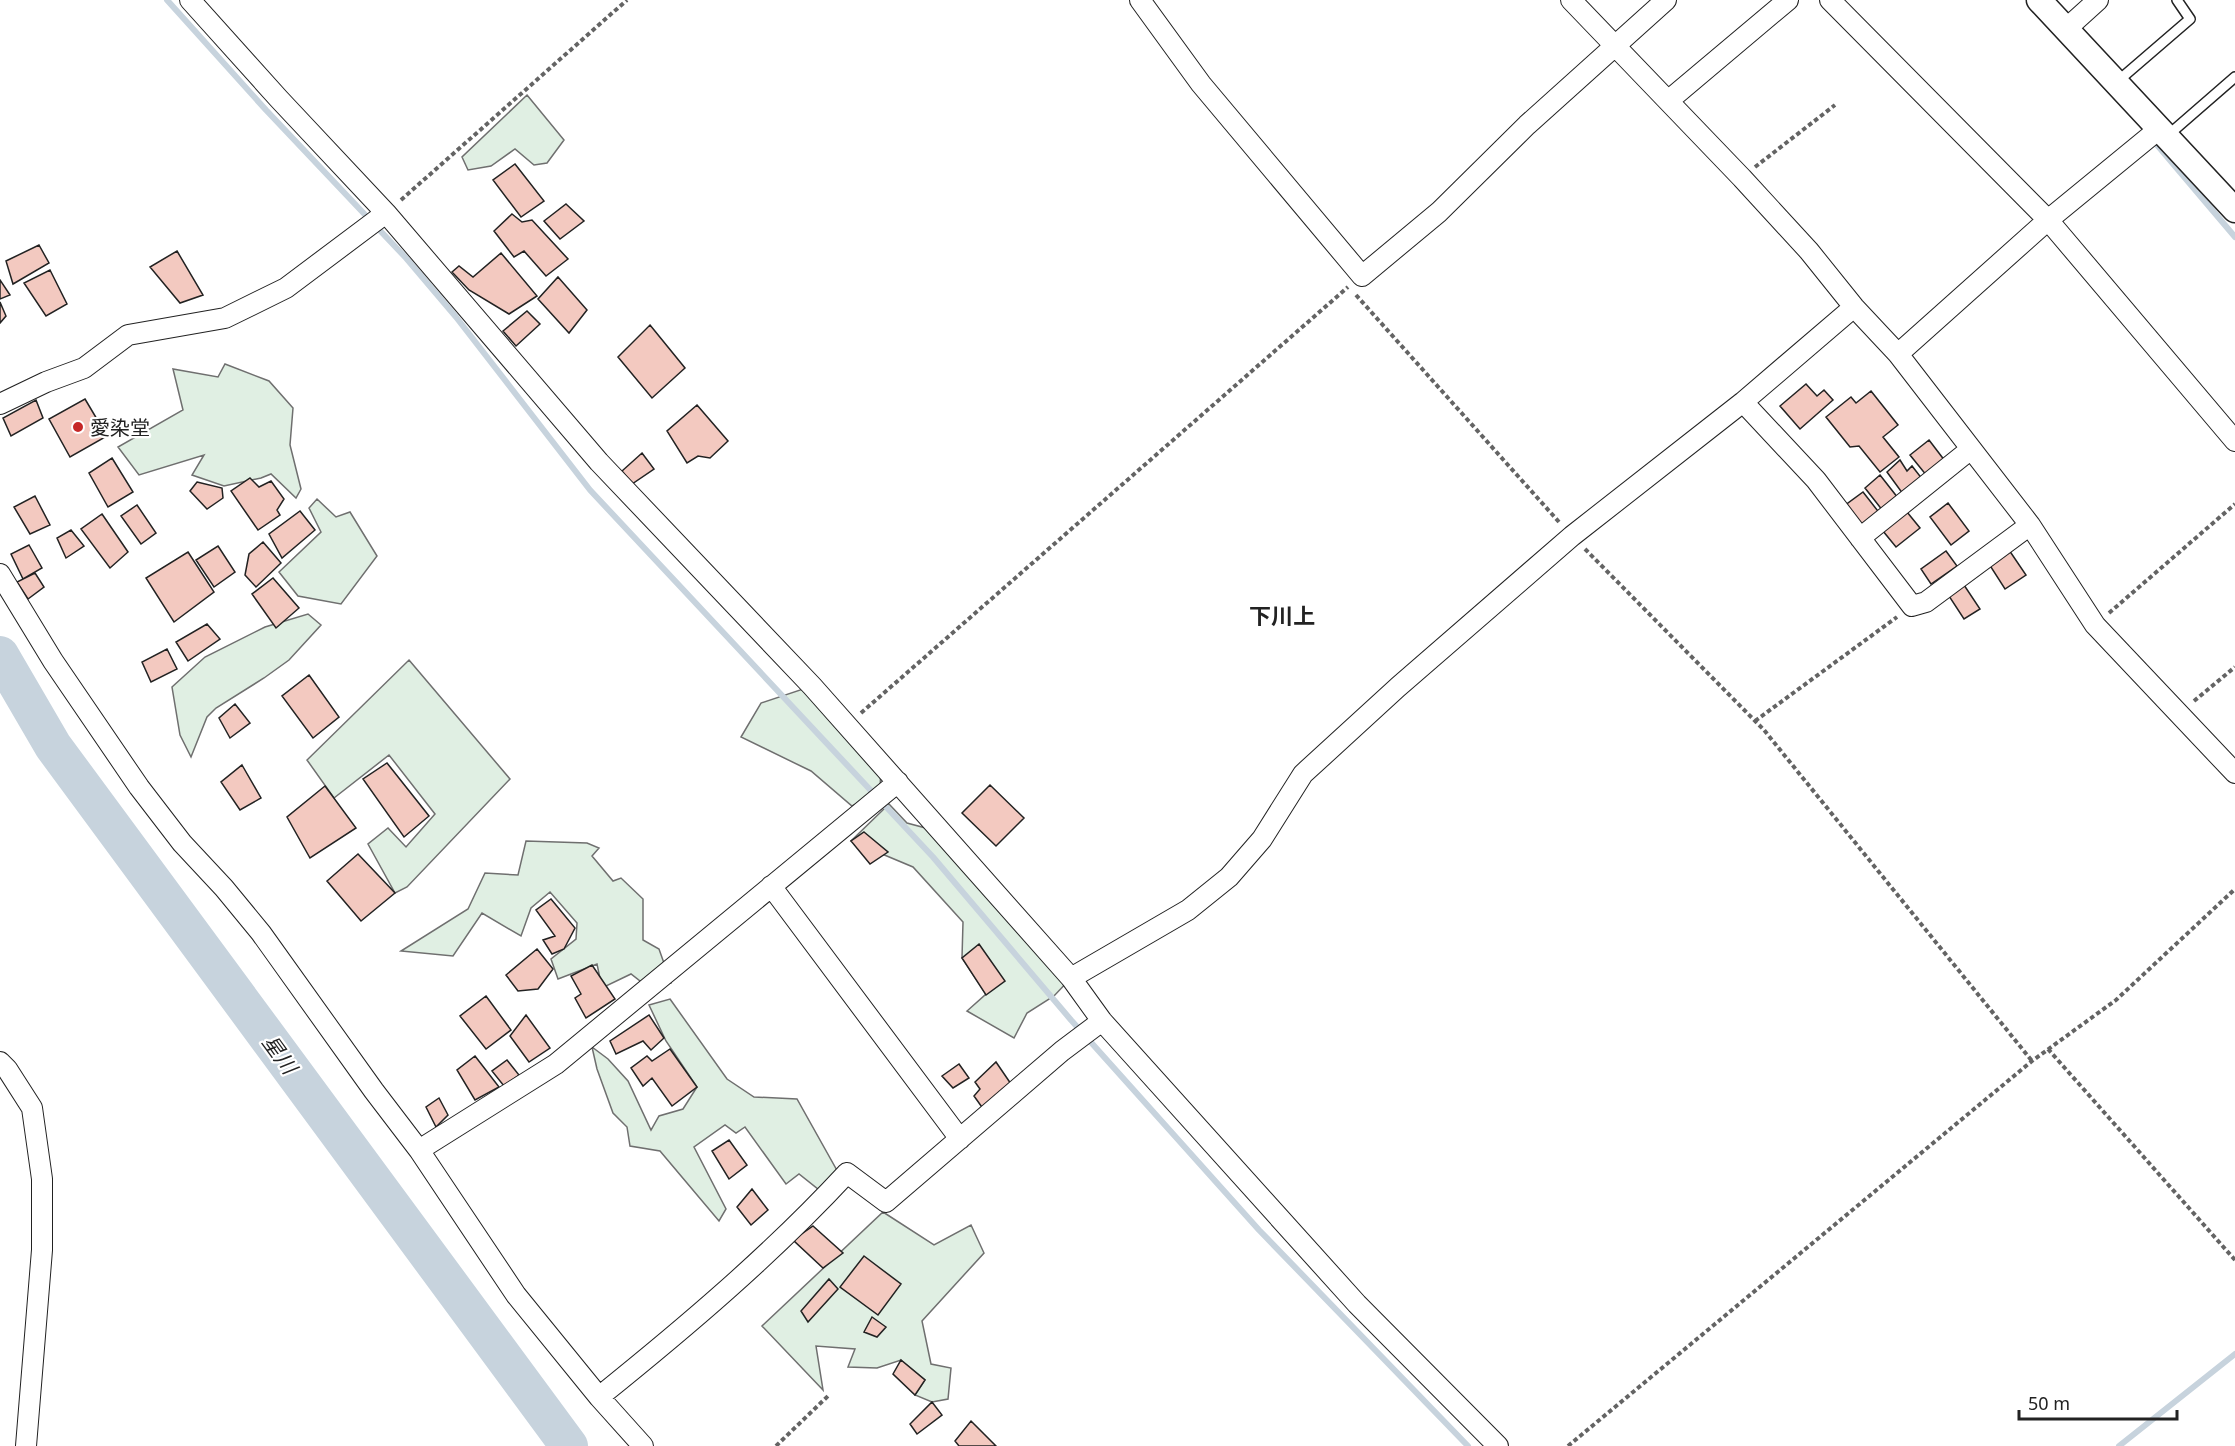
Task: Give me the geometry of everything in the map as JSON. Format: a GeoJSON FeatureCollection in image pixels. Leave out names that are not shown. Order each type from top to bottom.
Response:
{"type":"FeatureCollection","features":[{"type":"Feature","properties":{"kind":"street"},"geometry":{"type":"LineString","coordinates":[[190,0],[386,213],[599,462],[848,725],[1071,978],[1102,1021],[1357,1304],[1498,1446]]}},
{"type":"Feature","properties":{"kind":"street"},"geometry":{"type":"LineString","coordinates":[[1140,0],[1201,84],[1356,281],[1439,212],[1527,125],[1666,0]]}},
{"type":"Feature","properties":{"kind":"street"},"geometry":{"type":"LineString","coordinates":[[1570,0],[1742,178],[1898,354],[2030,525],[2095,625],[2235,773]]}},
{"type":"Feature","properties":{"kind":"street"},"geometry":{"type":"LineString","coordinates":[[1668,101],[1788,0]]}},
{"type":"Feature","properties":{"kind":"street"},"geometry":{"type":"LineString","coordinates":[[1830,0],[2048,220],[2235,441]]}},
{"type":"Feature","properties":{"kind":"street"},"geometry":{"type":"LineString","coordinates":[[2040,0],[2162,133],[2232,200]]}},
{"type":"Feature","properties":{"kind":"street"},"geometry":{"type":"LineString","coordinates":[[2066,29],[2098,0]]}},
{"type":"Feature","properties":{"kind":"street"},"geometry":{"type":"LineString","coordinates":[[1898,354],[2048,220],[2162,133]]}},
{"type":"Feature","properties":{"kind":"street"},"geometry":{"type":"LineString","coordinates":[[0,404],[46,382],[84,368],[128,335],[225,318],[266,298],[286,288],[386,213]]}},
{"type":"Feature","properties":{"kind":"street"},"geometry":{"type":"LineString","coordinates":[[1071,978],[1188,910],[1229,877],[1263,839],[1303,774],[1398,687],[1572,536],[1743,402],[1854,307]]}},
{"type":"Feature","properties":{"kind":"street"},"geometry":{"type":"LineString","coordinates":[[1743,402],[1816,480],[1912,606],[1926,602],[2030,525]]}},
{"type":"Feature","properties":{"kind":"street"},"geometry":{"type":"LineString","coordinates":[[1860,538],[1971,449]]}},
{"type":"Feature","properties":{"kind":"street"},"geometry":{"type":"LineString","coordinates":[[0,574],[53,661],[139,787],[182,843],[224,888],[261,933],[419,1150],[516,1295],[599,1397],[643,1446]]}},
{"type":"Feature","properties":{"kind":"street"},"geometry":{"type":"LineString","coordinates":[[419,1150],[556,1064],[898,782]]}},
{"type":"Feature","properties":{"kind":"street"},"geometry":{"type":"LineString","coordinates":[[771,886],[960,1139]]}},
{"type":"Feature","properties":{"kind":"street"},"geometry":{"type":"LineString","coordinates":[[599,1397],[672,1338],[808,1214],[847,1173],[886,1202],[1062,1051],[1102,1021]]}},
{"type":"Feature","properties":{"kind":"street"},"geometry":{"type":"LineString","coordinates":[[0,1062],[7,1068],[32,1108],[42,1179],[42,1250],[26,1446]]}},
{"type":"Feature","properties":{"kind":"lane"},"geometry":{"type":"LineString","coordinates":[[2117,82],[2190,19],[2178,0]]}},
{"type":"Feature","properties":{"kind":"lane"},"geometry":{"type":"LineString","coordinates":[[2162,133],[2235,77]]}},
{"type":"Feature","properties":{"kind":"path"},"geometry":{"type":"LineString","coordinates":[[386,213],[627,0]]}},
{"type":"Feature","properties":{"kind":"path"},"geometry":{"type":"LineString","coordinates":[[1742,178],[1835,105]]}},
{"type":"Feature","properties":{"kind":"path"},"geometry":{"type":"LineString","coordinates":[[848,725],[1356,281],[1572,536],[1755,721],[2031,1061]]}},
{"type":"Feature","properties":{"kind":"path"},"geometry":{"type":"LineString","coordinates":[[2095,625],[2235,504]]}},
{"type":"Feature","properties":{"kind":"path"},"geometry":{"type":"LineString","coordinates":[[1755,721],[1912,606]]}},
{"type":"Feature","properties":{"kind":"path"},"geometry":{"type":"LineString","coordinates":[[2180,714],[2235,667]]}},
{"type":"Feature","properties":{"kind":"path"},"geometry":{"type":"LineString","coordinates":[[1568,1446],[2031,1061],[2116,999],[2235,889]]}},
{"type":"Feature","properties":{"kind":"path"},"geometry":{"type":"LineString","coordinates":[[2048,1049],[2235,1260]]}},
{"type":"Feature","properties":{"kind":"path"},"geometry":{"type":"LineString","coordinates":[[777,1446],[829,1395]]}},
{"type":"Feature","properties":{"kind":"green space"},"geometry":{"type":"Polygon","coordinates":[[[527,95],[564,140],[547,163],[534,165],[515,149],[491,166],[468,170],[462,157],[527,95]]]}},
{"type":"Feature","properties":{"kind":"green space"},"geometry":{"type":"Polygon","coordinates":[[[225,364],[269,381],[293,408],[290,445],[301,489],[296,498],[271,474],[224,486],[192,475],[204,455],[139,475],[118,447],[183,410],[173,369],[218,377],[225,364]]]}},
{"type":"Feature","properties":{"kind":"green space"},"geometry":{"type":"Polygon","coordinates":[[[317,499],[336,517],[350,512],[377,556],[341,604],[298,596],[279,572],[321,532],[309,508],[317,499]]]}},
{"type":"Feature","properties":{"kind":"green space"},"geometry":{"type":"Polygon","coordinates":[[[308,614],[321,625],[289,660],[216,708],[207,717],[191,757],[180,735],[172,687],[205,657],[265,627],[308,614]]]}},
{"type":"Feature","properties":{"kind":"green space"},"geometry":{"type":"Polygon","coordinates":[[[409,660],[510,779],[407,887],[395,893],[368,844],[388,828],[406,847],[435,814],[389,755],[334,798],[307,760],[409,660]]]}},
{"type":"Feature","properties":{"kind":"green space"},"geometry":{"type":"Polygon","coordinates":[[[812,686],[881,762],[880,792],[852,806],[811,771],[741,737],[761,703],[812,686]]]}},
{"type":"Feature","properties":{"kind":"green space"},"geometry":{"type":"Polygon","coordinates":[[[889,804],[907,823],[933,830],[1071,978],[1054,996],[1027,1013],[1014,1038],[967,1011],[986,994],[962,958],[963,922],[913,867],[851,841],[889,804]]]}},
{"type":"Feature","properties":{"kind":"green space"},"geometry":{"type":"Polygon","coordinates":[[[526,841],[587,843],[599,848],[592,856],[613,881],[621,878],[643,899],[643,940],[659,949],[671,983],[649,988],[631,974],[602,988],[597,964],[558,979],[551,959],[576,939],[577,923],[550,892],[531,908],[521,936],[482,913],[453,956],[401,951],[468,909],[485,873],[518,875],[526,841]]]}},
{"type":"Feature","properties":{"kind":"green space"},"geometry":{"type":"Polygon","coordinates":[[[670,999],[727,1079],[754,1097],[797,1099],[839,1174],[818,1189],[799,1174],[786,1184],[745,1127],[736,1133],[725,1125],[694,1147],[726,1209],[719,1221],[660,1151],[630,1146],[627,1127],[613,1113],[597,1069],[592,1047],[608,1059],[628,1081],[651,1130],[659,1116],[683,1109],[697,1087],[666,1041],[649,1005],[670,999]]]}},
{"type":"Feature","properties":{"kind":"green space"},"geometry":{"type":"Polygon","coordinates":[[[883,1212],[934,1245],[971,1225],[984,1253],[922,1321],[931,1364],[951,1368],[948,1399],[932,1402],[915,1395],[925,1380],[901,1360],[877,1368],[848,1367],[855,1349],[816,1346],[823,1390],[762,1326],[883,1212]]]}},
{"type":"Feature","properties":{"kind":"building"},"geometry":{"type":"Polygon","coordinates":[[[515,164],[544,201],[521,217],[493,180],[515,164]]]}},
{"type":"Feature","properties":{"kind":"building"},"geometry":{"type":"Polygon","coordinates":[[[566,204],[584,221],[560,239],[544,221],[566,204]]]}},
{"type":"Feature","properties":{"kind":"building"},"geometry":{"type":"Polygon","coordinates":[[[512,214],[522,222],[532,220],[568,259],[546,276],[524,251],[514,257],[494,231],[512,214]]]}},
{"type":"Feature","properties":{"kind":"building"},"geometry":{"type":"Polygon","coordinates":[[[39,245],[49,263],[13,284],[6,261],[39,245]]]}},
{"type":"Feature","properties":{"kind":"building"},"geometry":{"type":"Polygon","coordinates":[[[177,251],[203,295],[180,303],[150,267],[177,251]]]}},
{"type":"Feature","properties":{"kind":"building"},"geometry":{"type":"Polygon","coordinates":[[[501,253],[537,296],[509,314],[469,290],[452,272],[459,266],[473,277],[501,253]]]}},
{"type":"Feature","properties":{"kind":"building"},"geometry":{"type":"Polygon","coordinates":[[[50,270],[67,304],[46,316],[24,283],[50,270]]]}},
{"type":"Feature","properties":{"kind":"building"},"geometry":{"type":"Polygon","coordinates":[[[558,277],[587,310],[569,333],[538,299],[558,277]]]}},
{"type":"Feature","properties":{"kind":"building"},"geometry":{"type":"Polygon","coordinates":[[[0,280],[10,295],[0,299],[0,280]]]}},
{"type":"Feature","properties":{"kind":"building"},"geometry":{"type":"Polygon","coordinates":[[[0,302],[6,316],[0,323],[0,302]]]}},
{"type":"Feature","properties":{"kind":"building"},"geometry":{"type":"Polygon","coordinates":[[[527,311],[540,324],[516,346],[503,331],[527,311]]]}},
{"type":"Feature","properties":{"kind":"building"},"geometry":{"type":"Polygon","coordinates":[[[650,325],[685,368],[652,398],[618,357],[650,325]]]}},
{"type":"Feature","properties":{"kind":"building"},"geometry":{"type":"Polygon","coordinates":[[[1806,384],[1817,396],[1824,390],[1833,400],[1800,429],[1780,406],[1806,384]]]}},
{"type":"Feature","properties":{"kind":"building"},"geometry":{"type":"Polygon","coordinates":[[[1871,391],[1898,425],[1883,437],[1899,457],[1880,472],[1859,446],[1850,447],[1826,417],[1851,397],[1856,403],[1871,391]]]}},
{"type":"Feature","properties":{"kind":"building","name":"愛染堂"},"geometry":{"type":"Polygon","coordinates":[[[85,399],[107,436],[70,457],[49,419],[85,399]]]}},
{"type":"Feature","properties":{"kind":"building"},"geometry":{"type":"Polygon","coordinates":[[[36,400],[43,418],[11,436],[3,418],[36,400]]]}},
{"type":"Feature","properties":{"kind":"building"},"geometry":{"type":"Polygon","coordinates":[[[697,405],[728,441],[710,458],[698,456],[687,463],[667,431],[697,405]]]}},
{"type":"Feature","properties":{"kind":"building"},"geometry":{"type":"Polygon","coordinates":[[[1929,440],[1945,461],[1927,476],[1910,455],[1929,440]]]}},
{"type":"Feature","properties":{"kind":"building"},"geometry":{"type":"Polygon","coordinates":[[[642,453],[654,469],[632,484],[622,471],[642,453]]]}},
{"type":"Feature","properties":{"kind":"building"},"geometry":{"type":"Polygon","coordinates":[[[112,458],[133,492],[108,507],[89,473],[112,458]]]}},
{"type":"Feature","properties":{"kind":"building"},"geometry":{"type":"Polygon","coordinates":[[[1900,460],[1907,471],[1912,466],[1923,480],[1903,494],[1887,472],[1900,460]]]}},
{"type":"Feature","properties":{"kind":"building"},"geometry":{"type":"Polygon","coordinates":[[[1880,475],[1898,498],[1883,511],[1865,488],[1880,475]]]}},
{"type":"Feature","properties":{"kind":"building"},"geometry":{"type":"Polygon","coordinates":[[[250,478],[259,487],[271,481],[284,499],[277,510],[280,515],[258,530],[231,491],[250,478]]]}},
{"type":"Feature","properties":{"kind":"building"},"geometry":{"type":"Polygon","coordinates":[[[197,482],[222,488],[223,498],[207,509],[190,491],[197,482]]]}},
{"type":"Feature","properties":{"kind":"building"},"geometry":{"type":"Polygon","coordinates":[[[1863,492],[1881,515],[1862,530],[1844,506],[1863,492]]]}},
{"type":"Feature","properties":{"kind":"building"},"geometry":{"type":"Polygon","coordinates":[[[35,496],[50,525],[30,534],[14,507],[35,496]]]}},
{"type":"Feature","properties":{"kind":"building"},"geometry":{"type":"Polygon","coordinates":[[[1948,503],[1969,531],[1951,545],[1930,517],[1948,503]]]}},
{"type":"Feature","properties":{"kind":"building"},"geometry":{"type":"Polygon","coordinates":[[[137,505],[156,533],[141,544],[121,516],[137,505]]]}},
{"type":"Feature","properties":{"kind":"building"},"geometry":{"type":"Polygon","coordinates":[[[300,511],[315,530],[282,558],[269,534],[300,511]]]}},
{"type":"Feature","properties":{"kind":"building"},"geometry":{"type":"Polygon","coordinates":[[[1907,512],[1920,528],[1896,547],[1883,531],[1907,512]]]}},
{"type":"Feature","properties":{"kind":"building"},"geometry":{"type":"Polygon","coordinates":[[[102,514],[128,552],[110,568],[81,529],[102,514]]]}},
{"type":"Feature","properties":{"kind":"building"},"geometry":{"type":"Polygon","coordinates":[[[71,530],[84,546],[66,558],[57,538],[71,530]]]}},
{"type":"Feature","properties":{"kind":"building"},"geometry":{"type":"Polygon","coordinates":[[[263,542],[281,563],[256,587],[245,575],[249,554],[263,542]]]}},
{"type":"Feature","properties":{"kind":"building"},"geometry":{"type":"Polygon","coordinates":[[[29,545],[42,568],[23,579],[11,554],[29,545]]]}},
{"type":"Feature","properties":{"kind":"building"},"geometry":{"type":"Polygon","coordinates":[[[218,546],[235,572],[214,587],[196,560],[218,546]]]}},
{"type":"Feature","properties":{"kind":"building"},"geometry":{"type":"Polygon","coordinates":[[[2009,550],[2026,575],[2005,589],[1989,564],[2009,550]]]}},
{"type":"Feature","properties":{"kind":"building"},"geometry":{"type":"Polygon","coordinates":[[[1946,551],[1957,566],[1931,584],[1921,569],[1946,551]]]}},
{"type":"Feature","properties":{"kind":"building"},"geometry":{"type":"Polygon","coordinates":[[[188,552],[214,592],[174,622],[146,578],[188,552]]]}},
{"type":"Feature","properties":{"kind":"building"},"geometry":{"type":"Polygon","coordinates":[[[35,573],[44,587],[28,599],[17,582],[35,573]]]}},
{"type":"Feature","properties":{"kind":"building"},"geometry":{"type":"Polygon","coordinates":[[[273,578],[299,608],[276,628],[252,594],[273,578]]]}},
{"type":"Feature","properties":{"kind":"building"},"geometry":{"type":"Polygon","coordinates":[[[1962,582],[1980,609],[1964,619],[1947,593],[1962,582]]]}},
{"type":"Feature","properties":{"kind":"building"},"geometry":{"type":"Polygon","coordinates":[[[207,624],[220,639],[188,661],[176,642],[207,624]]]}},
{"type":"Feature","properties":{"kind":"building"},"geometry":{"type":"Polygon","coordinates":[[[167,649],[177,669],[151,682],[142,662],[167,649]]]}},
{"type":"Feature","properties":{"kind":"building"},"geometry":{"type":"Polygon","coordinates":[[[309,675],[339,717],[313,738],[282,696],[309,675]]]}},
{"type":"Feature","properties":{"kind":"building"},"geometry":{"type":"Polygon","coordinates":[[[235,704],[250,723],[230,738],[219,718],[235,704]]]}},
{"type":"Feature","properties":{"kind":"building"},"geometry":{"type":"Polygon","coordinates":[[[387,763],[429,816],[404,837],[363,779],[387,763]]]}},
{"type":"Feature","properties":{"kind":"building"},"geometry":{"type":"Polygon","coordinates":[[[242,765],[261,798],[240,810],[221,782],[242,765]]]}},
{"type":"Feature","properties":{"kind":"building"},"geometry":{"type":"Polygon","coordinates":[[[990,785],[1024,818],[996,846],[962,813],[990,785]]]}},
{"type":"Feature","properties":{"kind":"building"},"geometry":{"type":"Polygon","coordinates":[[[325,786],[356,828],[310,858],[287,817],[325,786]]]}},
{"type":"Feature","properties":{"kind":"building"},"geometry":{"type":"Polygon","coordinates":[[[864,832],[888,852],[870,864],[851,841],[864,832]]]}},
{"type":"Feature","properties":{"kind":"building"},"geometry":{"type":"Polygon","coordinates":[[[358,854],[395,893],[361,921],[327,881],[358,854]]]}},
{"type":"Feature","properties":{"kind":"building"},"geometry":{"type":"Polygon","coordinates":[[[551,899],[575,928],[564,949],[552,954],[543,940],[555,936],[536,910],[551,899]]]}},
{"type":"Feature","properties":{"kind":"building"},"geometry":{"type":"Polygon","coordinates":[[[979,944],[1005,981],[986,995],[962,958],[979,944]]]}},
{"type":"Feature","properties":{"kind":"building"},"geometry":{"type":"Polygon","coordinates":[[[537,949],[553,969],[538,989],[518,991],[506,975],[537,949]]]}},
{"type":"Feature","properties":{"kind":"building"},"geometry":{"type":"Polygon","coordinates":[[[592,965],[615,999],[586,1018],[575,998],[581,994],[571,976],[592,965]]]}},
{"type":"Feature","properties":{"kind":"building"},"geometry":{"type":"Polygon","coordinates":[[[486,996],[511,1030],[486,1049],[460,1016],[486,996]]]}},
{"type":"Feature","properties":{"kind":"building"},"geometry":{"type":"Polygon","coordinates":[[[526,1015],[550,1048],[529,1062],[510,1036],[526,1015]]]}},
{"type":"Feature","properties":{"kind":"building"},"geometry":{"type":"Polygon","coordinates":[[[649,1015],[664,1038],[651,1050],[643,1041],[616,1054],[610,1041],[649,1015]]]}},
{"type":"Feature","properties":{"kind":"building"},"geometry":{"type":"Polygon","coordinates":[[[670,1049],[697,1087],[672,1106],[652,1078],[643,1086],[631,1068],[647,1056],[652,1061],[670,1049]]]}},
{"type":"Feature","properties":{"kind":"building"},"geometry":{"type":"Polygon","coordinates":[[[475,1056],[499,1087],[475,1100],[457,1070],[475,1056]]]}},
{"type":"Feature","properties":{"kind":"building"},"geometry":{"type":"Polygon","coordinates":[[[507,1060],[519,1075],[504,1086],[492,1071],[507,1060]]]}},
{"type":"Feature","properties":{"kind":"building"},"geometry":{"type":"Polygon","coordinates":[[[996,1062],[1011,1084],[984,1110],[974,1096],[980,1089],[975,1082],[996,1062]]]}},
{"type":"Feature","properties":{"kind":"building"},"geometry":{"type":"Polygon","coordinates":[[[959,1064],[969,1078],[953,1088],[942,1076],[959,1064]]]}},
{"type":"Feature","properties":{"kind":"building"},"geometry":{"type":"Polygon","coordinates":[[[439,1098],[448,1115],[436,1127],[426,1107],[439,1098]]]}},
{"type":"Feature","properties":{"kind":"building"},"geometry":{"type":"Polygon","coordinates":[[[729,1140],[747,1165],[729,1179],[712,1151],[729,1140]]]}},
{"type":"Feature","properties":{"kind":"building"},"geometry":{"type":"Polygon","coordinates":[[[752,1189],[768,1210],[751,1225],[737,1207],[752,1189]]]}},
{"type":"Feature","properties":{"kind":"building"},"geometry":{"type":"Polygon","coordinates":[[[813,1226],[843,1253],[823,1268],[793,1240],[813,1226]]]}},
{"type":"Feature","properties":{"kind":"building"},"geometry":{"type":"Polygon","coordinates":[[[864,1256],[901,1284],[878,1315],[840,1287],[864,1256]]]}},
{"type":"Feature","properties":{"kind":"building"},"geometry":{"type":"Polygon","coordinates":[[[829,1279],[838,1289],[808,1322],[801,1311],[829,1279]]]}},
{"type":"Feature","properties":{"kind":"building"},"geometry":{"type":"Polygon","coordinates":[[[872,1317],[886,1327],[877,1337],[864,1332],[872,1317]]]}},
{"type":"Feature","properties":{"kind":"building"},"geometry":{"type":"Polygon","coordinates":[[[901,1360],[925,1380],[915,1395],[893,1374],[901,1360]]]}},
{"type":"Feature","properties":{"kind":"building"},"geometry":{"type":"Polygon","coordinates":[[[932,1402],[942,1415],[917,1434],[910,1424],[932,1402]]]}},
{"type":"Feature","properties":{"kind":"building"},"geometry":{"type":"Polygon","coordinates":[[[971,1421],[996,1446],[959,1446],[955,1441],[971,1421]]]}},
{"type":"Feature","properties":{"kind":"waterway"},"geometry":{"type":"LineString","coordinates":[[167,0],[266,110],[406,258],[456,317],[590,490],[933,857],[1071,1020],[1259,1230],[1468,1446]]}},
{"type":"Feature","properties":{"kind":"waterway"},"geometry":{"type":"LineString","coordinates":[[2152,139],[2235,237]]}},
{"type":"Feature","properties":{"kind":"waterway","name":"星川"},"geometry":{"type":"LineString","coordinates":[[0,655],[53,746],[569,1446]]}},
{"type":"Feature","properties":{"kind":"waterway"},"geometry":{"type":"LineString","coordinates":[[2119,1446],[2235,1354]]}},
{"type":"Feature","properties":{"kind":"place","name":"愛染堂"},"geometry":{"type":"Point","coordinates":[78,427]}},
{"type":"Feature","properties":{"kind":"district","name":"下川上"},"geometry":{"type":"Point","coordinates":[1282,615]}}]}
